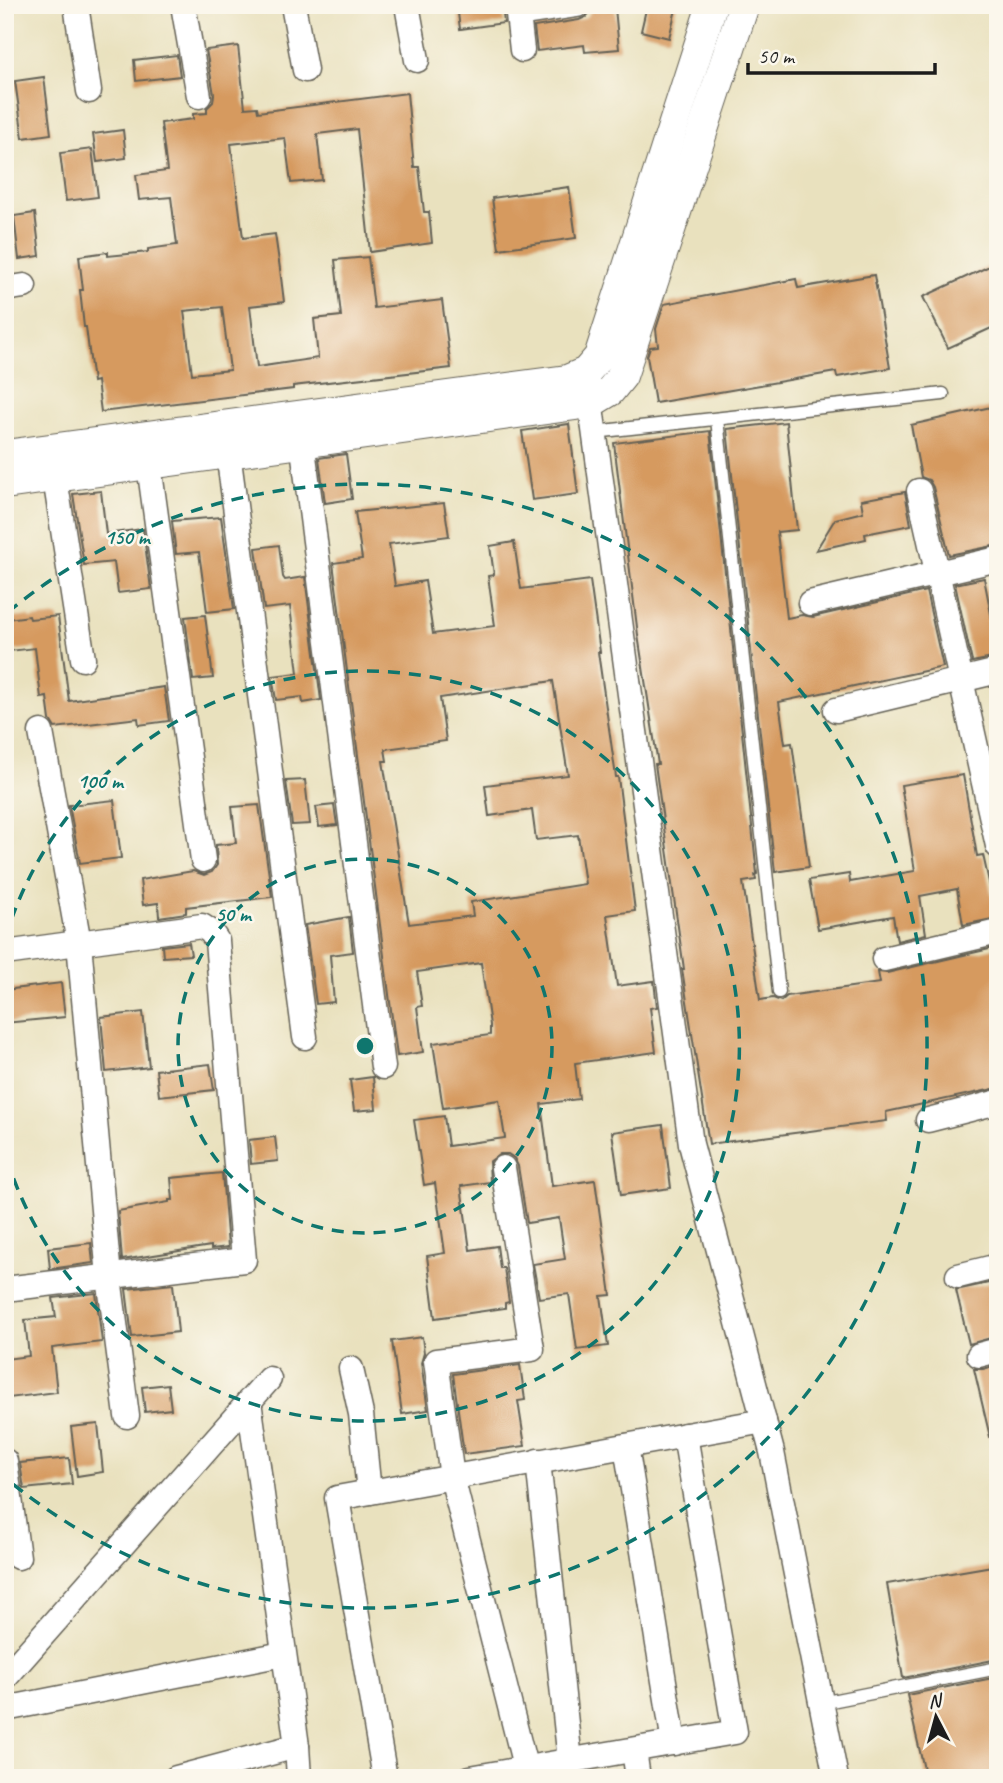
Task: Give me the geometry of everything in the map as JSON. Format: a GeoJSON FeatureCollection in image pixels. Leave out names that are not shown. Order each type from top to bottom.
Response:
{"type":"FeatureCollection","features":[{"type":"Feature","properties":{"kind":"street"},"geometry":{"type":"LineString","coordinates":[[76,5],[89,91]]}},
{"type":"Feature","properties":{"kind":"street"},"geometry":{"type":"LineString","coordinates":[[183,5],[200,96]]}},
{"type":"Feature","properties":{"kind":"street"},"geometry":{"type":"LineString","coordinates":[[293,5],[304,71]]}},
{"type":"Feature","properties":{"kind":"street"},"geometry":{"type":"LineString","coordinates":[[407,5],[416,60]]}},
{"type":"Feature","properties":{"kind":"street"},"geometry":{"type":"LineString","coordinates":[[523,50],[518,10],[577,5]]}},
{"type":"Feature","properties":{"kind":"street"},"geometry":{"type":"LineString","coordinates":[[5,455],[227,440],[301,431],[567,380],[586,372],[599,357],[712,5]]}},
{"type":"Feature","properties":{"kind":"street"},"geometry":{"type":"LineString","coordinates":[[592,418],[622,376],[744,5]]}},
{"type":"Feature","properties":{"kind":"street"},"geometry":{"type":"LineString","coordinates":[[586,372],[691,1143],[772,1452],[836,1778]]}},
{"type":"Feature","properties":{"kind":"street"},"geometry":{"type":"LineString","coordinates":[[301,431],[592,418]]}},
{"type":"Feature","properties":{"kind":"street"},"geometry":{"type":"LineString","coordinates":[[301,431],[383,1067]]}},
{"type":"Feature","properties":{"kind":"street"},"geometry":{"type":"LineString","coordinates":[[5,484],[149,465],[227,440]]}},
{"type":"Feature","properties":{"kind":"street"},"geometry":{"type":"LineString","coordinates":[[227,440],[304,1037]]}},
{"type":"Feature","properties":{"kind":"street"},"geometry":{"type":"LineString","coordinates":[[149,465],[202,860]]}},
{"type":"Feature","properties":{"kind":"street"},"geometry":{"type":"LineString","coordinates":[[55,478],[83,659]]}},
{"type":"Feature","properties":{"kind":"street"},"geometry":{"type":"LineString","coordinates":[[919,491],[998,846]]}},
{"type":"Feature","properties":{"kind":"street"},"geometry":{"type":"LineString","coordinates":[[810,603],[998,559]]}},
{"type":"Feature","properties":{"kind":"street"},"geometry":{"type":"LineString","coordinates":[[836,710],[998,671]]}},
{"type":"Feature","properties":{"kind":"street"},"geometry":{"type":"LineString","coordinates":[[41,732],[79,943],[109,1277],[127,1416]]}},
{"type":"Feature","properties":{"kind":"street"},"geometry":{"type":"LineString","coordinates":[[5,953],[202,926],[211,932],[216,942],[244,1260],[5,1289]]}},
{"type":"Feature","properties":{"kind":"street"},"geometry":{"type":"LineString","coordinates":[[884,959],[998,932]]}},
{"type":"Feature","properties":{"kind":"street"},"geometry":{"type":"LineString","coordinates":[[928,1120],[998,1102]]}},
{"type":"Feature","properties":{"kind":"street"},"geometry":{"type":"LineString","coordinates":[[503,1168],[532,1349],[436,1361],[452,1476],[527,1772]]}},
{"type":"Feature","properties":{"kind":"street"},"geometry":{"type":"LineString","coordinates":[[958,1276],[998,1266]]}},
{"type":"Feature","properties":{"kind":"street"},"geometry":{"type":"LineString","coordinates":[[351,1369],[361,1414],[369,1492]]}},
{"type":"Feature","properties":{"kind":"street"},"geometry":{"type":"LineString","coordinates":[[5,1678],[269,1379]]}},
{"type":"Feature","properties":{"kind":"street"},"geometry":{"type":"LineString","coordinates":[[249,1402],[297,1746],[299,1778]]}},
{"type":"Feature","properties":{"kind":"street"},"geometry":{"type":"LineString","coordinates":[[384,1778],[337,1498],[764,1421]]}},
{"type":"Feature","properties":{"kind":"street"},"geometry":{"type":"LineString","coordinates":[[470,1778],[527,1772],[570,1761],[735,1732],[685,1435]]}},
{"type":"Feature","properties":{"kind":"street"},"geometry":{"type":"LineString","coordinates":[[626,1446],[674,1743]]}},
{"type":"Feature","properties":{"kind":"street"},"geometry":{"type":"LineString","coordinates":[[5,1461],[18,1557]]}},
{"type":"Feature","properties":{"kind":"street"},"geometry":{"type":"LineString","coordinates":[[538,1461],[570,1761]]}},
{"type":"Feature","properties":{"kind":"street"},"geometry":{"type":"LineString","coordinates":[[5,1709],[283,1654]]}},
{"type":"Feature","properties":{"kind":"street"},"geometry":{"type":"LineString","coordinates":[[176,1778],[297,1746]]}},
{"type":"Feature","properties":{"kind":"street"},"geometry":{"type":"LineString","coordinates":[[634,1750],[638,1778]]}},
{"type":"Feature","properties":{"kind":"lane"},"geometry":{"type":"LineString","coordinates":[[592,418],[717,419],[943,394]]}},
{"type":"Feature","properties":{"kind":"lane"},"geometry":{"type":"LineString","coordinates":[[717,419],[779,992]]}},
{"type":"Feature","properties":{"kind":"lane"},"geometry":{"type":"LineString","coordinates":[[821,1703],[998,1668]]}},
{"type":"Feature","properties":{"kind":"building"},"geometry":{"type":"Polygon","coordinates":[[[457,5],[502,5],[504,23],[460,29],[457,5]]]}},
{"type":"Feature","properties":{"kind":"building"},"geometry":{"type":"Polygon","coordinates":[[[647,5],[677,5],[669,38],[641,31],[647,5]]]}},
{"type":"Feature","properties":{"kind":"building"},"geometry":{"type":"Polygon","coordinates":[[[615,8],[619,49],[585,52],[584,45],[537,51],[534,27],[579,20],[591,11],[615,8]]]}},
{"type":"Feature","properties":{"kind":"building"},"geometry":{"type":"Polygon","coordinates":[[[238,46],[245,108],[257,107],[258,112],[407,93],[414,167],[419,167],[424,212],[429,212],[432,243],[370,252],[357,129],[317,134],[322,180],[291,183],[285,138],[231,144],[243,238],[275,234],[284,302],[250,306],[257,367],[318,358],[314,319],[341,316],[335,260],[368,257],[374,308],[442,300],[451,368],[101,412],[97,381],[93,382],[84,327],[79,256],[108,252],[108,256],[148,252],[148,249],[177,245],[171,197],[139,200],[136,175],[167,171],[161,123],[193,119],[193,114],[207,113],[214,94],[206,50],[238,46]],[[222,307],[184,311],[192,374],[230,370],[222,307]]]}},
{"type":"Feature","properties":{"kind":"building"},"geometry":{"type":"Polygon","coordinates":[[[177,55],[180,76],[136,81],[134,60],[177,55]]]}},
{"type":"Feature","properties":{"kind":"building"},"geometry":{"type":"Polygon","coordinates":[[[44,77],[51,134],[23,138],[15,81],[44,77]]]}},
{"type":"Feature","properties":{"kind":"building"},"geometry":{"type":"Polygon","coordinates":[[[123,130],[126,158],[97,162],[93,134],[123,130]]]}},
{"type":"Feature","properties":{"kind":"building"},"geometry":{"type":"Polygon","coordinates":[[[92,149],[98,197],[66,201],[60,153],[92,149]]]}},
{"type":"Feature","properties":{"kind":"building"},"geometry":{"type":"Polygon","coordinates":[[[569,187],[576,238],[499,249],[492,198],[569,187]]]}},
{"type":"Feature","properties":{"kind":"building"},"geometry":{"type":"Polygon","coordinates":[[[35,213],[40,256],[19,259],[14,216],[35,213]]]}},
{"type":"Feature","properties":{"kind":"building"},"geometry":{"type":"Polygon","coordinates":[[[998,262],[998,325],[948,348],[923,297],[998,262]]]}},
{"type":"Feature","properties":{"kind":"building"},"geometry":{"type":"Polygon","coordinates":[[[874,275],[890,368],[837,377],[836,372],[655,403],[647,356],[650,347],[658,346],[656,329],[664,304],[796,279],[798,288],[874,275]]]}},
{"type":"Feature","properties":{"kind":"building"},"geometry":{"type":"Polygon","coordinates":[[[991,407],[998,436],[998,545],[949,555],[933,487],[929,480],[921,477],[911,425],[991,407]]]}},
{"type":"Feature","properties":{"kind":"building"},"geometry":{"type":"Polygon","coordinates":[[[786,422],[797,530],[777,532],[787,618],[802,615],[813,617],[926,591],[943,667],[779,702],[785,744],[792,743],[809,867],[775,872],[727,429],[786,422]]]}},
{"type":"Feature","properties":{"kind":"building"},"geometry":{"type":"Polygon","coordinates":[[[569,424],[578,494],[532,500],[522,431],[569,424]]]}},
{"type":"Feature","properties":{"kind":"building"},"geometry":{"type":"Polygon","coordinates":[[[710,431],[757,874],[756,880],[743,882],[760,1000],[773,998],[781,1001],[787,996],[880,983],[878,972],[887,973],[998,947],[998,1088],[886,1112],[887,1121],[709,1144],[682,969],[655,764],[658,764],[638,635],[614,443],[710,431]]]}},
{"type":"Feature","properties":{"kind":"building"},"geometry":{"type":"Polygon","coordinates":[[[346,454],[352,499],[325,503],[319,458],[346,454]]]}},
{"type":"Feature","properties":{"kind":"building"},"geometry":{"type":"Polygon","coordinates":[[[101,491],[106,534],[143,529],[151,589],[118,593],[114,562],[84,565],[73,494],[101,491]]]}},
{"type":"Feature","properties":{"kind":"building"},"geometry":{"type":"Polygon","coordinates":[[[905,492],[911,525],[865,534],[866,539],[816,550],[835,519],[863,512],[861,500],[905,492]]]}},
{"type":"Feature","properties":{"kind":"building"},"geometry":{"type":"Polygon","coordinates":[[[444,503],[449,536],[389,544],[395,586],[425,581],[433,634],[495,626],[488,576],[494,575],[490,546],[514,542],[521,589],[590,580],[635,911],[607,915],[617,986],[654,981],[657,1007],[650,1008],[656,1052],[575,1063],[579,1099],[541,1104],[552,1186],[595,1180],[611,1295],[601,1296],[608,1346],[577,1350],[569,1294],[539,1298],[533,1264],[565,1259],[559,1218],[527,1223],[518,1166],[508,1154],[500,1154],[489,1162],[490,1182],[461,1186],[470,1250],[497,1246],[500,1268],[504,1268],[509,1302],[505,1303],[505,1308],[435,1318],[427,1256],[445,1253],[435,1183],[424,1185],[414,1120],[444,1116],[448,1146],[505,1138],[499,1100],[443,1108],[433,1043],[490,1035],[481,963],[417,972],[422,1006],[417,1007],[423,1052],[397,1056],[333,563],[362,559],[355,512],[444,503]],[[553,681],[440,698],[446,741],[385,749],[387,761],[383,761],[409,924],[473,916],[471,902],[585,884],[578,835],[536,840],[532,810],[489,816],[485,785],[568,775],[553,681]]]}},
{"type":"Feature","properties":{"kind":"building"},"geometry":{"type":"Polygon","coordinates":[[[221,517],[234,609],[207,612],[199,552],[176,554],[172,521],[221,517]]]}},
{"type":"Feature","properties":{"kind":"building"},"geometry":{"type":"Polygon","coordinates":[[[279,545],[285,580],[305,577],[321,700],[303,703],[302,697],[276,700],[272,676],[298,673],[290,606],[264,609],[256,548],[279,545]]]}},
{"type":"Feature","properties":{"kind":"building"},"geometry":{"type":"Polygon","coordinates":[[[984,578],[992,619],[998,618],[998,657],[972,662],[955,584],[984,578]]]}},
{"type":"Feature","properties":{"kind":"building"},"geometry":{"type":"Polygon","coordinates":[[[205,615],[213,678],[193,680],[185,617],[205,615]]]}},
{"type":"Feature","properties":{"kind":"building"},"geometry":{"type":"Polygon","coordinates":[[[29,616],[30,619],[58,616],[69,701],[164,687],[169,721],[139,725],[138,718],[55,728],[50,720],[47,697],[41,698],[35,648],[10,651],[7,619],[29,616]]]}},
{"type":"Feature","properties":{"kind":"building"},"geometry":{"type":"Polygon","coordinates":[[[963,775],[977,856],[983,855],[997,918],[963,925],[957,889],[920,896],[926,934],[897,941],[893,916],[818,929],[809,880],[849,874],[850,882],[915,871],[901,785],[963,775]]]}},
{"type":"Feature","properties":{"kind":"building"},"geometry":{"type":"Polygon","coordinates":[[[305,780],[310,824],[292,825],[286,781],[305,780]]]}},
{"type":"Feature","properties":{"kind":"building"},"geometry":{"type":"Polygon","coordinates":[[[114,800],[121,858],[80,863],[69,805],[114,800]]]}},
{"type":"Feature","properties":{"kind":"building"},"geometry":{"type":"Polygon","coordinates":[[[259,805],[272,897],[186,907],[186,913],[159,917],[158,903],[143,905],[140,880],[193,871],[204,875],[212,872],[217,865],[216,845],[236,843],[232,807],[259,805]]]}},
{"type":"Feature","properties":{"kind":"building"},"geometry":{"type":"Polygon","coordinates":[[[334,805],[337,825],[319,827],[316,807],[334,805]]]}},
{"type":"Feature","properties":{"kind":"building"},"geometry":{"type":"Polygon","coordinates":[[[349,917],[353,952],[330,955],[334,1002],[316,1004],[305,925],[349,917]]]}},
{"type":"Feature","properties":{"kind":"building"},"geometry":{"type":"Polygon","coordinates":[[[189,943],[191,955],[163,957],[162,946],[189,943]]]}},
{"type":"Feature","properties":{"kind":"building"},"geometry":{"type":"Polygon","coordinates":[[[61,983],[65,1017],[5,1023],[5,990],[61,983]]]}},
{"type":"Feature","properties":{"kind":"building"},"geometry":{"type":"Polygon","coordinates":[[[143,1012],[149,1067],[106,1072],[101,1017],[143,1012]]]}},
{"type":"Feature","properties":{"kind":"building"},"geometry":{"type":"Polygon","coordinates":[[[210,1064],[214,1090],[159,1096],[156,1070],[210,1064]]]}},
{"type":"Feature","properties":{"kind":"building"},"geometry":{"type":"Polygon","coordinates":[[[373,1077],[376,1109],[354,1111],[350,1080],[373,1077]]]}},
{"type":"Feature","properties":{"kind":"building"},"geometry":{"type":"Polygon","coordinates":[[[663,1125],[671,1188],[621,1195],[612,1132],[663,1125]]]}},
{"type":"Feature","properties":{"kind":"building"},"geometry":{"type":"Polygon","coordinates":[[[275,1137],[278,1161],[251,1164],[249,1140],[275,1137]]]}},
{"type":"Feature","properties":{"kind":"building"},"geometry":{"type":"Polygon","coordinates":[[[222,1173],[228,1247],[211,1249],[211,1246],[122,1260],[118,1211],[173,1200],[171,1178],[222,1173]]]}},
{"type":"Feature","properties":{"kind":"building"},"geometry":{"type":"Polygon","coordinates":[[[91,1243],[93,1263],[50,1269],[48,1248],[91,1243]]]}},
{"type":"Feature","properties":{"kind":"building"},"geometry":{"type":"Polygon","coordinates":[[[998,1281],[998,1336],[969,1344],[956,1290],[998,1281]]]}},
{"type":"Feature","properties":{"kind":"building"},"geometry":{"type":"Polygon","coordinates":[[[173,1284],[178,1332],[132,1337],[126,1289],[173,1284]]]}},
{"type":"Feature","properties":{"kind":"building"},"geometry":{"type":"Polygon","coordinates":[[[96,1293],[102,1342],[52,1348],[57,1392],[9,1398],[5,1359],[29,1356],[25,1320],[56,1317],[53,1298],[96,1293]]]}},
{"type":"Feature","properties":{"kind":"building"},"geometry":{"type":"Polygon","coordinates":[[[422,1337],[424,1353],[421,1363],[428,1410],[402,1414],[392,1341],[422,1337]]]}},
{"type":"Feature","properties":{"kind":"building"},"geometry":{"type":"Polygon","coordinates":[[[520,1365],[525,1400],[518,1401],[525,1446],[464,1454],[453,1374],[520,1365]]]}},
{"type":"Feature","properties":{"kind":"building"},"geometry":{"type":"Polygon","coordinates":[[[998,1365],[998,1436],[990,1437],[974,1369],[998,1365]]]}},
{"type":"Feature","properties":{"kind":"building"},"geometry":{"type":"Polygon","coordinates":[[[168,1384],[171,1409],[145,1412],[142,1387],[168,1384]]]}},
{"type":"Feature","properties":{"kind":"building"},"geometry":{"type":"Polygon","coordinates":[[[98,1424],[103,1472],[77,1476],[71,1427],[98,1424]]]}},
{"type":"Feature","properties":{"kind":"building"},"geometry":{"type":"Polygon","coordinates":[[[69,1458],[72,1484],[24,1489],[20,1463],[69,1458]]]}},
{"type":"Feature","properties":{"kind":"building"},"geometry":{"type":"Polygon","coordinates":[[[998,1565],[998,1659],[903,1678],[887,1584],[998,1565]]]}},
{"type":"Feature","properties":{"kind":"building"},"geometry":{"type":"Polygon","coordinates":[[[998,1677],[998,1778],[926,1778],[907,1695],[998,1677]]]}}]}
